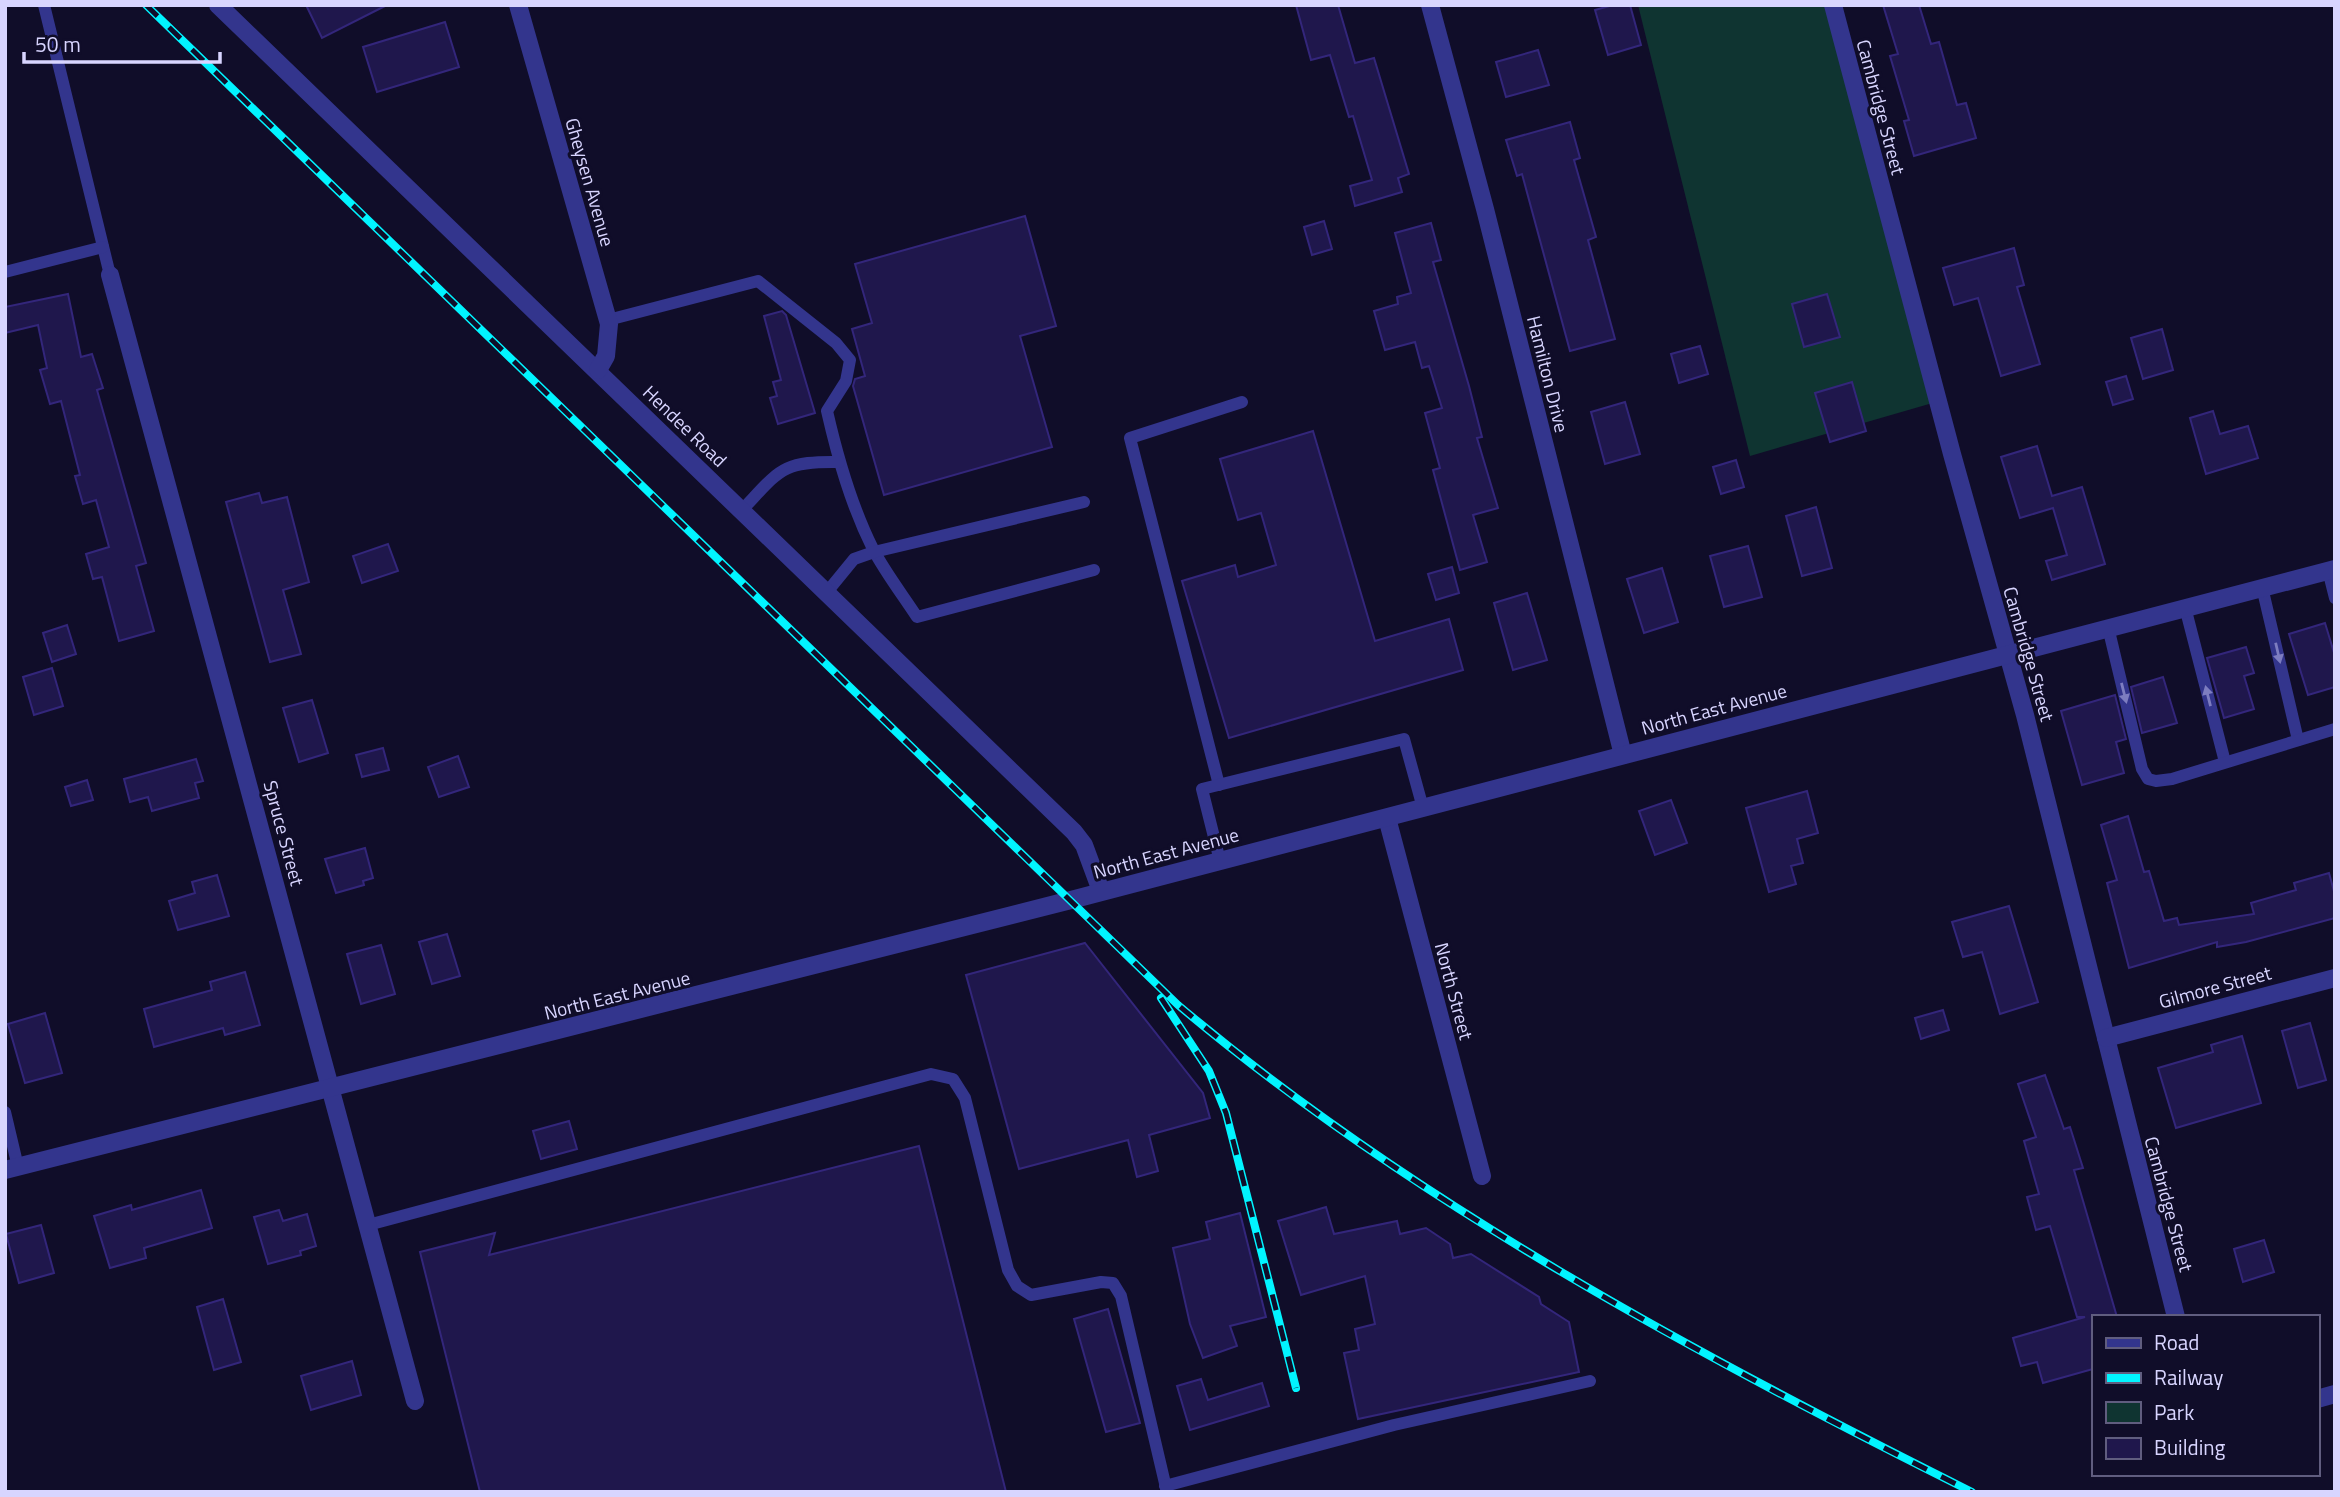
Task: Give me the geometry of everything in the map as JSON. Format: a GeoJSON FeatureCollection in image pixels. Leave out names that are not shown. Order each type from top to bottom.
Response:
{"type":"FeatureCollection","features":[{"type":"Feature","properties":{"kind":"street","name":"Hendee Road"},"geometry":{"type":"LineString","coordinates":[[218,5],[1074,832],[1084,845],[1101,891]]}},
{"type":"Feature","properties":{"kind":"street","name":"Gheysen Avenue"},"geometry":{"type":"LineString","coordinates":[[518,5],[608,320],[609,344],[598,370]]}},
{"type":"Feature","properties":{"kind":"street","name":"Hamilton Drive"},"geometry":{"type":"LineString","coordinates":[[1430,5],[1485,209],[1623,755]]}},
{"type":"Feature","properties":{"kind":"street","name":"Cambridge Street"},"geometry":{"type":"LineString","coordinates":[[1833,5],[2007,652],[2175,1315]]}},
{"type":"Feature","properties":{"kind":"street","name":"Spruce Street"},"geometry":{"type":"LineString","coordinates":[[110,275],[415,1401]]}},
{"type":"Feature","properties":{"kind":"street","name":"North East Avenue"},"geometry":{"type":"LineString","coordinates":[[11,1169],[1423,808],[2007,652],[2331,569]]}},
{"type":"Feature","properties":{"kind":"street","name":"North Street"},"geometry":{"type":"LineString","coordinates":[[1387,817],[1482,1176]]}},
{"type":"Feature","properties":{"kind":"street","name":"Gilmore Street"},"geometry":{"type":"LineString","coordinates":[[2106,1038],[2335,978]]}},
{"type":"Feature","properties":{"kind":"lane"},"geometry":{"type":"LineString","coordinates":[[44,5],[110,275]]}},
{"type":"Feature","properties":{"kind":"lane"},"geometry":{"type":"LineString","coordinates":[[5,272],[103,247]]}},
{"type":"Feature","properties":{"kind":"lane"},"geometry":{"type":"LineString","coordinates":[[608,320],[758,282],[836,343],[850,360],[846,381],[828,411],[839,462],[857,515],[874,552],[917,617],[1094,569]]}},
{"type":"Feature","properties":{"kind":"lane"},"geometry":{"type":"LineString","coordinates":[[1219,785],[1130,438],[1242,402]]}},
{"type":"Feature","properties":{"kind":"lane"},"geometry":{"type":"LineString","coordinates":[[742,510],[780,468],[804,461],[839,462]]}},
{"type":"Feature","properties":{"kind":"lane"},"geometry":{"type":"LineString","coordinates":[[827,592],[854,559],[1084,502]]}},
{"type":"Feature","properties":{"kind":"lane"},"geometry":{"type":"LineString","coordinates":[[2331,569],[2335,598]]}},
{"type":"Feature","properties":{"kind":"lane"},"geometry":{"type":"LineString","coordinates":[[2262,587],[2298,740]]}},
{"type":"Feature","properties":{"kind":"lane"},"geometry":{"type":"LineString","coordinates":[[2185,607],[2225,762]]}},
{"type":"Feature","properties":{"kind":"lane"},"geometry":{"type":"LineString","coordinates":[[2108,626],[2142,769],[2148,779],[2172,779],[2335,729]]}},
{"type":"Feature","properties":{"kind":"lane"},"geometry":{"type":"LineString","coordinates":[[1220,860],[1202,789],[1404,739],[1423,808]]}},
{"type":"Feature","properties":{"kind":"lane"},"geometry":{"type":"LineString","coordinates":[[368,1225],[931,1074],[953,1079],[965,1098],[1008,1270],[1017,1286],[1031,1295],[1101,1282],[1113,1283],[1121,1296],[1166,1489],[1394,1425],[1590,1381]]}},
{"type":"Feature","properties":{"kind":"lane"},"geometry":{"type":"LineString","coordinates":[[5,1112],[11,1169]]}},
{"type":"Feature","properties":{"kind":"green space"},"geometry":{"type":"Polygon","coordinates":[[[1638,5],[1832,5],[1936,402],[1750,456],[1638,5]]]}},
{"type":"Feature","properties":{"kind":"building"},"geometry":{"type":"Polygon","coordinates":[[[306,5],[387,5],[322,38],[306,5]]]}},
{"type":"Feature","properties":{"kind":"building"},"geometry":{"type":"Polygon","coordinates":[[[1296,5],[1338,5],[1355,63],[1374,58],[1409,174],[1398,178],[1402,192],[1355,206],[1350,186],[1372,180],[1353,116],[1349,117],[1330,55],[1311,60],[1296,5]]]}},
{"type":"Feature","properties":{"kind":"building"},"geometry":{"type":"Polygon","coordinates":[[[1613,5],[1630,5],[1641,45],[1608,55],[1595,10],[1613,5]]]}},
{"type":"Feature","properties":{"kind":"building"},"geometry":{"type":"Polygon","coordinates":[[[1883,5],[1919,5],[1931,44],[1939,42],[1957,105],[1966,103],[1976,138],[1914,156],[1904,121],[1909,120],[1890,56],[1898,54],[1883,5]]]}},
{"type":"Feature","properties":{"kind":"building"},"geometry":{"type":"Polygon","coordinates":[[[445,22],[459,67],[377,92],[363,47],[445,22]]]}},
{"type":"Feature","properties":{"kind":"building"},"geometry":{"type":"Polygon","coordinates":[[[1538,50],[1549,85],[1506,97],[1496,62],[1538,50]]]}},
{"type":"Feature","properties":{"kind":"building"},"geometry":{"type":"Polygon","coordinates":[[[1570,122],[1580,158],[1574,160],[1596,237],[1588,240],[1615,339],[1570,351],[1522,174],[1517,176],[1506,140],[1570,122]]]}},
{"type":"Feature","properties":{"kind":"building"},"geometry":{"type":"Polygon","coordinates":[[[1025,216],[1056,326],[1020,336],[1052,447],[884,495],[853,386],[855,379],[865,376],[852,329],[872,323],[855,264],[1025,216]]]}},
{"type":"Feature","properties":{"kind":"building"},"geometry":{"type":"Polygon","coordinates":[[[1324,221],[1332,249],[1312,255],[1304,227],[1324,221]]]}},
{"type":"Feature","properties":{"kind":"building"},"geometry":{"type":"Polygon","coordinates":[[[1431,223],[1441,260],[1433,262],[1469,386],[1482,437],[1477,438],[1498,508],[1473,515],[1487,562],[1460,570],[1433,470],[1440,468],[1425,413],[1442,408],[1429,366],[1422,368],[1415,342],[1385,350],[1374,311],[1398,304],[1397,297],[1411,293],[1395,233],[1431,223]]]}},
{"type":"Feature","properties":{"kind":"building"},"geometry":{"type":"Polygon","coordinates":[[[2014,248],[2024,285],[2017,287],[2040,364],[2001,376],[1978,298],[1954,305],[1943,268],[2014,248]]]}},
{"type":"Feature","properties":{"kind":"building"},"geometry":{"type":"Polygon","coordinates":[[[68,294],[81,357],[92,354],[103,388],[97,390],[146,563],[136,566],[154,631],[119,641],[102,577],[93,579],[86,554],[109,547],[96,500],[83,504],[75,476],[80,475],[61,401],[50,404],[40,370],[47,368],[38,325],[5,333],[5,307],[68,294]]]}},
{"type":"Feature","properties":{"kind":"building"},"geometry":{"type":"Polygon","coordinates":[[[1827,294],[1840,337],[1804,347],[1792,304],[1827,294]]]}},
{"type":"Feature","properties":{"kind":"building"},"geometry":{"type":"Polygon","coordinates":[[[782,311],[786,315],[815,413],[778,424],[770,398],[777,396],[773,382],[781,380],[764,316],[782,311]]]}},
{"type":"Feature","properties":{"kind":"building"},"geometry":{"type":"Polygon","coordinates":[[[2162,329],[2173,370],[2143,379],[2131,338],[2162,329]]]}},
{"type":"Feature","properties":{"kind":"building"},"geometry":{"type":"Polygon","coordinates":[[[1700,346],[1708,374],[1679,383],[1671,354],[1700,346]]]}},
{"type":"Feature","properties":{"kind":"building"},"geometry":{"type":"Polygon","coordinates":[[[2126,376],[2133,399],[2113,405],[2106,382],[2126,376]]]}},
{"type":"Feature","properties":{"kind":"building"},"geometry":{"type":"Polygon","coordinates":[[[1852,382],[1866,431],[1830,442],[1815,393],[1852,382]]]}},
{"type":"Feature","properties":{"kind":"building"},"geometry":{"type":"Polygon","coordinates":[[[1625,402],[1640,454],[1605,464],[1591,412],[1625,402]]]}},
{"type":"Feature","properties":{"kind":"building"},"geometry":{"type":"Polygon","coordinates":[[[2213,411],[2220,434],[2248,426],[2258,458],[2206,474],[2190,418],[2213,411]]]}},
{"type":"Feature","properties":{"kind":"building"},"geometry":{"type":"Polygon","coordinates":[[[1313,431],[1375,641],[1449,619],[1463,670],[1229,738],[1182,581],[1235,565],[1238,577],[1276,565],[1261,513],[1238,520],[1220,459],[1313,431]]]}},
{"type":"Feature","properties":{"kind":"building"},"geometry":{"type":"Polygon","coordinates":[[[2037,446],[2052,496],[2082,487],[2105,564],[2052,580],[2046,561],[2067,555],[2053,508],[2020,518],[2001,457],[2037,446]]]}},
{"type":"Feature","properties":{"kind":"building"},"geometry":{"type":"Polygon","coordinates":[[[1736,460],[1744,487],[1721,494],[1713,467],[1736,460]]]}},
{"type":"Feature","properties":{"kind":"building"},"geometry":{"type":"Polygon","coordinates":[[[259,493],[262,503],[287,497],[309,582],[283,590],[301,654],[270,662],[226,502],[259,493]]]}},
{"type":"Feature","properties":{"kind":"building"},"geometry":{"type":"Polygon","coordinates":[[[1816,507],[1832,568],[1802,576],[1786,516],[1816,507]]]}},
{"type":"Feature","properties":{"kind":"building"},"geometry":{"type":"Polygon","coordinates":[[[388,544],[398,571],[362,583],[353,556],[388,544]]]}},
{"type":"Feature","properties":{"kind":"building"},"geometry":{"type":"Polygon","coordinates":[[[1748,546],[1762,597],[1724,607],[1710,556],[1748,546]]]}},
{"type":"Feature","properties":{"kind":"building"},"geometry":{"type":"Polygon","coordinates":[[[1452,567],[1459,593],[1436,600],[1428,574],[1452,567]]]}},
{"type":"Feature","properties":{"kind":"building"},"geometry":{"type":"Polygon","coordinates":[[[1662,568],[1678,622],[1644,633],[1627,579],[1662,568]]]}},
{"type":"Feature","properties":{"kind":"building"},"geometry":{"type":"Polygon","coordinates":[[[1527,593],[1547,660],[1513,670],[1494,603],[1527,593]]]}},
{"type":"Feature","properties":{"kind":"building"},"geometry":{"type":"Polygon","coordinates":[[[2325,623],[2335,656],[2335,687],[2308,695],[2289,634],[2325,623]]]}},
{"type":"Feature","properties":{"kind":"building"},"geometry":{"type":"Polygon","coordinates":[[[67,625],[76,654],[52,662],[43,633],[67,625]]]}},
{"type":"Feature","properties":{"kind":"building"},"geometry":{"type":"Polygon","coordinates":[[[2246,647],[2254,673],[2244,676],[2254,709],[2224,718],[2207,658],[2246,647]]]}},
{"type":"Feature","properties":{"kind":"building"},"geometry":{"type":"Polygon","coordinates":[[[52,668],[63,706],[34,715],[23,677],[52,668]]]}},
{"type":"Feature","properties":{"kind":"building"},"geometry":{"type":"Polygon","coordinates":[[[2163,677],[2177,723],[2142,733],[2131,687],[2163,677]]]}},
{"type":"Feature","properties":{"kind":"building"},"geometry":{"type":"Polygon","coordinates":[[[2115,695],[2126,739],[2116,742],[2124,773],[2082,785],[2061,711],[2115,695]]]}},
{"type":"Feature","properties":{"kind":"building"},"geometry":{"type":"Polygon","coordinates":[[[312,700],[328,753],[299,762],[283,708],[312,700]]]}},
{"type":"Feature","properties":{"kind":"building"},"geometry":{"type":"Polygon","coordinates":[[[383,748],[389,770],[362,777],[356,755],[383,748]]]}},
{"type":"Feature","properties":{"kind":"building"},"geometry":{"type":"Polygon","coordinates":[[[458,756],[469,787],[439,797],[428,767],[458,756]]]}},
{"type":"Feature","properties":{"kind":"building"},"geometry":{"type":"Polygon","coordinates":[[[196,759],[203,781],[195,783],[199,798],[152,811],[148,797],[130,802],[124,779],[196,759]]]}},
{"type":"Feature","properties":{"kind":"building"},"geometry":{"type":"Polygon","coordinates":[[[87,780],[93,800],[71,806],[65,787],[87,780]]]}},
{"type":"Feature","properties":{"kind":"building"},"geometry":{"type":"Polygon","coordinates":[[[1807,791],[1818,833],[1797,839],[1803,863],[1791,866],[1796,884],[1769,892],[1746,808],[1807,791]]]}},
{"type":"Feature","properties":{"kind":"building"},"geometry":{"type":"Polygon","coordinates":[[[1671,800],[1687,843],[1655,855],[1639,811],[1671,800]]]}},
{"type":"Feature","properties":{"kind":"building"},"geometry":{"type":"Polygon","coordinates":[[[2128,816],[2144,872],[2149,871],[2164,921],[2177,918],[2179,925],[2254,914],[2251,903],[2296,890],[2294,883],[2329,873],[2335,895],[2335,918],[2246,942],[2217,947],[2217,942],[2129,968],[2107,883],[2117,880],[2101,825],[2128,816]]]}},
{"type":"Feature","properties":{"kind":"building"},"geometry":{"type":"Polygon","coordinates":[[[365,848],[373,878],[363,881],[364,885],[336,893],[325,859],[365,848]]]}},
{"type":"Feature","properties":{"kind":"building"},"geometry":{"type":"Polygon","coordinates":[[[217,875],[229,916],[178,930],[169,901],[195,893],[192,882],[217,875]]]}},
{"type":"Feature","properties":{"kind":"building"},"geometry":{"type":"Polygon","coordinates":[[[2009,906],[2038,1002],[2000,1014],[1982,952],[1963,957],[1952,922],[2009,906]]]}},
{"type":"Feature","properties":{"kind":"building"},"geometry":{"type":"Polygon","coordinates":[[[447,934],[460,976],[432,984],[419,942],[447,934]]]}},
{"type":"Feature","properties":{"kind":"building"},"geometry":{"type":"Polygon","coordinates":[[[1085,943],[1203,1093],[1210,1118],[1149,1135],[1158,1171],[1137,1177],[1128,1140],[1019,1169],[966,975],[1085,943]]]}},
{"type":"Feature","properties":{"kind":"building"},"geometry":{"type":"Polygon","coordinates":[[[381,945],[395,994],[361,1004],[347,954],[381,945]]]}},
{"type":"Feature","properties":{"kind":"building"},"geometry":{"type":"Polygon","coordinates":[[[245,972],[260,1025],[225,1035],[223,1028],[154,1047],[144,1009],[212,990],[210,982],[245,972]]]}},
{"type":"Feature","properties":{"kind":"building"},"geometry":{"type":"Polygon","coordinates":[[[1943,1010],[1949,1030],[1921,1039],[1915,1018],[1943,1010]]]}},
{"type":"Feature","properties":{"kind":"building"},"geometry":{"type":"Polygon","coordinates":[[[45,1013],[62,1073],[25,1083],[8,1024],[45,1013]]]}},
{"type":"Feature","properties":{"kind":"building"},"geometry":{"type":"Polygon","coordinates":[[[2310,1023],[2326,1080],[2298,1088],[2282,1031],[2310,1023]]]}},
{"type":"Feature","properties":{"kind":"building"},"geometry":{"type":"Polygon","coordinates":[[[2242,1036],[2261,1103],[2176,1128],[2158,1068],[2213,1052],[2211,1045],[2242,1036]]]}},
{"type":"Feature","properties":{"kind":"building"},"geometry":{"type":"Polygon","coordinates":[[[2045,1075],[2064,1129],[2070,1127],[2083,1168],[2074,1170],[2116,1315],[2092,1315],[2092,1369],[2043,1383],[2037,1362],[2021,1366],[2013,1338],[2085,1317],[2077,1317],[2050,1226],[2036,1230],[2027,1197],[2039,1194],[2024,1141],[2036,1137],[2018,1084],[2045,1075]]]}},
{"type":"Feature","properties":{"kind":"building"},"geometry":{"type":"Polygon","coordinates":[[[569,1121],[577,1149],[541,1159],[533,1131],[569,1121]]]}},
{"type":"Feature","properties":{"kind":"building"},"geometry":{"type":"Polygon","coordinates":[[[919,1146],[1006,1492],[480,1492],[420,1252],[495,1233],[489,1255],[919,1146]]]}},
{"type":"Feature","properties":{"kind":"building"},"geometry":{"type":"Polygon","coordinates":[[[201,1190],[212,1228],[144,1248],[146,1258],[110,1268],[94,1216],[131,1205],[132,1210],[201,1190]]]}},
{"type":"Feature","properties":{"kind":"building"},"geometry":{"type":"Polygon","coordinates":[[[1326,1207],[1334,1234],[1397,1221],[1400,1234],[1426,1228],[1450,1244],[1453,1258],[1471,1254],[1539,1297],[1541,1304],[1569,1322],[1579,1372],[1358,1419],[1344,1353],[1359,1350],[1355,1329],[1375,1324],[1365,1276],[1301,1295],[1278,1221],[1326,1207]]]}},
{"type":"Feature","properties":{"kind":"building"},"geometry":{"type":"Polygon","coordinates":[[[279,1210],[283,1221],[307,1214],[316,1246],[300,1251],[301,1255],[268,1264],[254,1217],[279,1210]]]}},
{"type":"Feature","properties":{"kind":"building"},"geometry":{"type":"Polygon","coordinates":[[[1240,1213],[1266,1317],[1230,1326],[1237,1346],[1203,1358],[1190,1324],[1173,1248],[1210,1239],[1206,1222],[1240,1213]]]}},
{"type":"Feature","properties":{"kind":"building"},"geometry":{"type":"Polygon","coordinates":[[[41,1225],[54,1273],[19,1283],[6,1234],[41,1225]]]}},
{"type":"Feature","properties":{"kind":"building"},"geometry":{"type":"Polygon","coordinates":[[[2264,1240],[2274,1272],[2243,1282],[2234,1249],[2264,1240]]]}},
{"type":"Feature","properties":{"kind":"building"},"geometry":{"type":"Polygon","coordinates":[[[223,1299],[241,1362],[214,1370],[197,1307],[223,1299]]]}},
{"type":"Feature","properties":{"kind":"building"},"geometry":{"type":"Polygon","coordinates":[[[1108,1309],[1140,1423],[1106,1432],[1074,1319],[1108,1309]]]}},
{"type":"Feature","properties":{"kind":"building"},"geometry":{"type":"Polygon","coordinates":[[[352,1361],[361,1395],[311,1410],[301,1376],[352,1361]]]}},
{"type":"Feature","properties":{"kind":"building"},"geometry":{"type":"Polygon","coordinates":[[[1201,1379],[1208,1400],[1262,1383],[1269,1406],[1190,1430],[1177,1386],[1201,1379]]]}},
{"type":"Feature","properties":{"kind":"railway"},"geometry":{"type":"LineString","coordinates":[[146,5],[1178,1005],[1268,1077],[1362,1145],[1460,1210],[1663,1330],[1972,1492]]}},
{"type":"Feature","properties":{"kind":"railway"},"geometry":{"type":"LineString","coordinates":[[1161,998],[1209,1071],[1226,1113],[1296,1388]]}}]}
